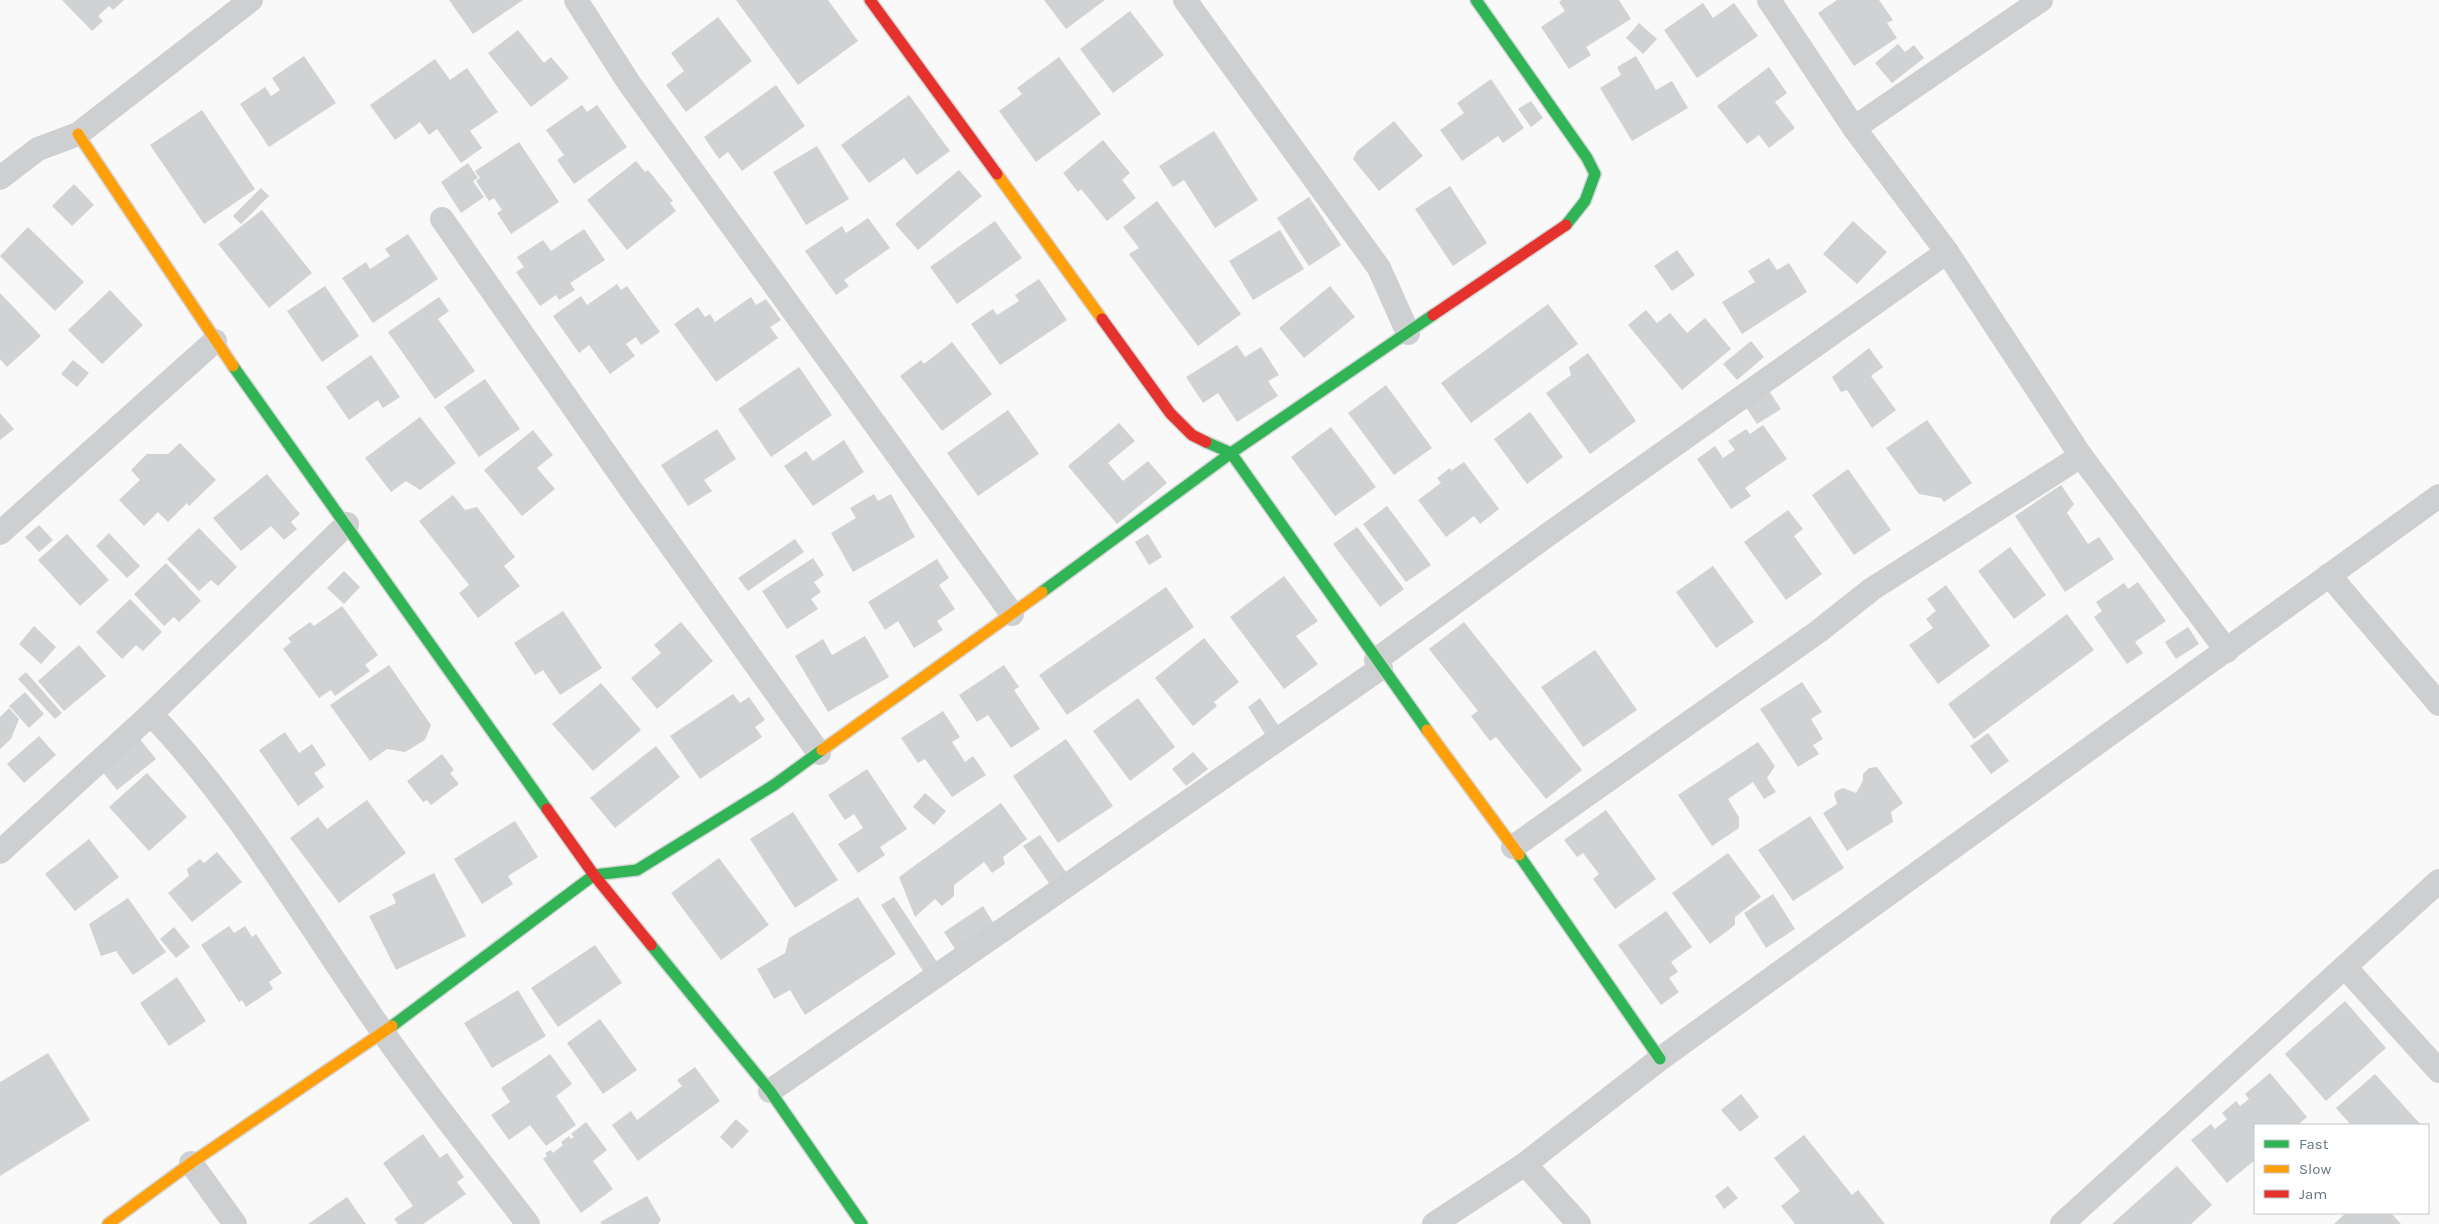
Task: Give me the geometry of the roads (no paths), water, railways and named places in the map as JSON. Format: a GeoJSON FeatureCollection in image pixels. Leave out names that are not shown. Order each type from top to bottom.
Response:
{"type":"FeatureCollection","features":[{"type":"Feature","properties":{"kind":"street"},"geometry":{"type":"LineString","coordinates":[[0,178],[38,149],[78,134],[251,0]]}},
{"type":"Feature","properties":{"kind":"street"},"geometry":{"type":"LineString","coordinates":[[576,0],[629,83],[1012,614]]}},
{"type":"Feature","properties":{"kind":"street"},"geometry":{"type":"LineString","coordinates":[[870,0],[1170,413],[1192,436],[1232,453],[1378,664],[1514,848],[1660,1059]]}},
{"type":"Feature","properties":{"kind":"street"},"geometry":{"type":"LineString","coordinates":[[1185,0],[1379,268],[1408,333]]}},
{"type":"Feature","properties":{"kind":"street"},"geometry":{"type":"LineString","coordinates":[[108,1224],[191,1163],[383,1032],[594,875],[637,870],[774,785],[1232,453],[1567,224],[1579,212],[1587,199],[1595,174],[1587,158],[1476,0]]}},
{"type":"Feature","properties":{"kind":"street"},"geometry":{"type":"LineString","coordinates":[[1769,0],[1854,128],[1947,252],[2081,456],[2227,651]]}},
{"type":"Feature","properties":{"kind":"street"},"geometry":{"type":"LineString","coordinates":[[1854,128],[2041,0]]}},
{"type":"Feature","properties":{"kind":"street"},"geometry":{"type":"LineString","coordinates":[[78,134],[215,341],[348,524],[594,875],[770,1091],[862,1224]]}},
{"type":"Feature","properties":{"kind":"street"},"geometry":{"type":"LineString","coordinates":[[442,219],[628,487],[820,752]]}},
{"type":"Feature","properties":{"kind":"street"},"geometry":{"type":"LineString","coordinates":[[770,1091],[1378,664],[1553,531],[1947,252]]}},
{"type":"Feature","properties":{"kind":"street"},"geometry":{"type":"LineString","coordinates":[[0,534],[215,341]]}},
{"type":"Feature","properties":{"kind":"street"},"geometry":{"type":"LineString","coordinates":[[1514,848],[1819,631],[1872,589],[2081,456]]}},
{"type":"Feature","properties":{"kind":"street"},"geometry":{"type":"LineString","coordinates":[[1434,1224],[1524,1164],[1660,1059],[2439,496]]}},
{"type":"Feature","properties":{"kind":"street"},"geometry":{"type":"LineString","coordinates":[[0,852],[151,714],[348,524]]}},
{"type":"Feature","properties":{"kind":"street"},"geometry":{"type":"LineString","coordinates":[[2329,575],[2439,704]]}},
{"type":"Feature","properties":{"kind":"street"},"geometry":{"type":"LineString","coordinates":[[151,714],[179,743],[248,834],[383,1032],[528,1224]]}},
{"type":"Feature","properties":{"kind":"street"},"geometry":{"type":"LineString","coordinates":[[2062,1224],[2439,881]]}},
{"type":"Feature","properties":{"kind":"street"},"geometry":{"type":"LineString","coordinates":[[2345,967],[2439,1071]]}},
{"type":"Feature","properties":{"kind":"street"},"geometry":{"type":"LineString","coordinates":[[191,1163],[235,1224]]}},
{"type":"Feature","properties":{"kind":"street"},"geometry":{"type":"LineString","coordinates":[[1524,1164],[1579,1224]]}}]}
